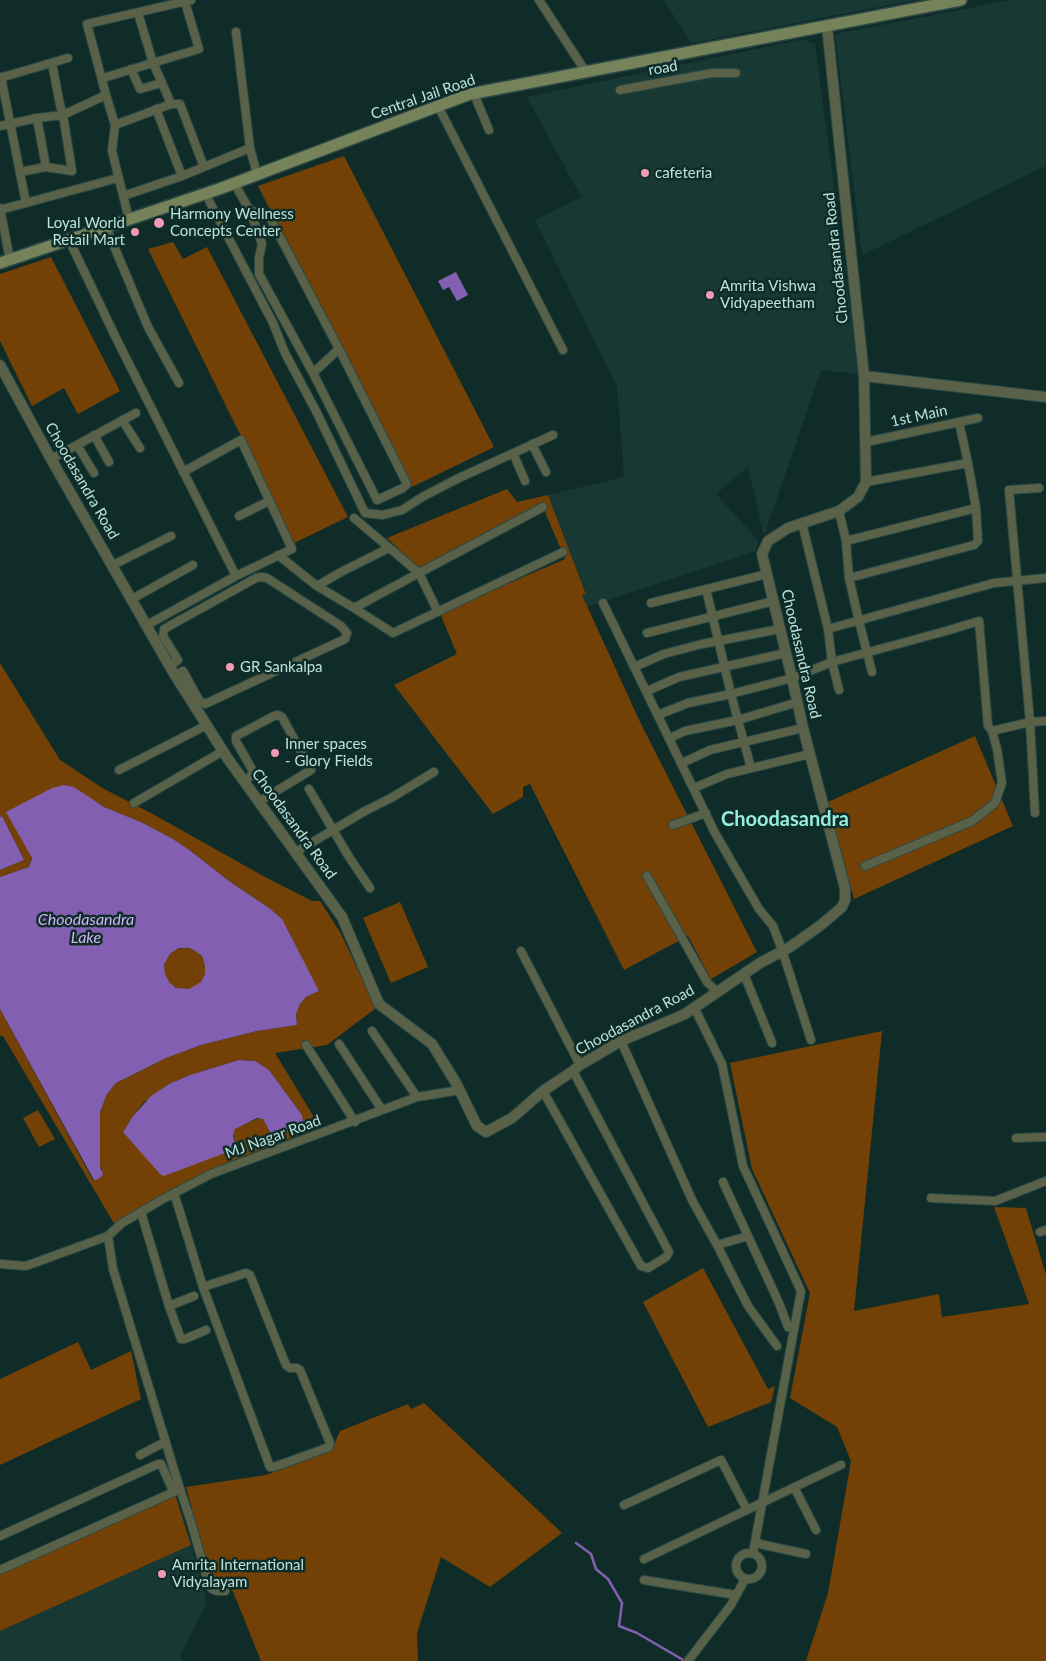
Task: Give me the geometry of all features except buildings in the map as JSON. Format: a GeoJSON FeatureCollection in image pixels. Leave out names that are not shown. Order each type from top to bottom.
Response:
{"type":"FeatureCollection","features":[{"type":"Feature","properties":{"kind":"main road","name":"Central Jail Road"},"geometry":{"type":"LineString","coordinates":[[5,262],[234,183],[474,94],[961,0]]}},
{"type":"Feature","properties":{"kind":"street"},"geometry":{"type":"LineString","coordinates":[[539,0],[586,72]]}},
{"type":"Feature","properties":{"kind":"street"},"geometry":{"type":"LineString","coordinates":[[103,78],[199,48],[188,1],[87,24],[116,125],[112,151],[129,219]]}},
{"type":"Feature","properties":{"kind":"street"},"geometry":{"type":"LineString","coordinates":[[138,13],[153,63],[171,104]]}},
{"type":"Feature","properties":{"kind":"street","name":"Choodasandra Road"},"geometry":{"type":"LineString","coordinates":[[0,365],[51,459],[147,624],[176,668],[206,725],[245,781],[263,799],[296,852],[342,917],[379,1004],[432,1044],[460,1090],[477,1126],[486,1132],[512,1118],[543,1091],[621,1041],[685,1014],[744,974],[790,947],[821,925],[842,907],[845,900],[845,888],[802,728],[798,702],[762,554],[768,541],[788,528],[839,510],[858,496],[866,482],[864,376],[827,26]]}},
{"type":"Feature","properties":{"kind":"street"},"geometry":{"type":"LineString","coordinates":[[236,32],[250,148],[257,174]]}},
{"type":"Feature","properties":{"kind":"street"},"geometry":{"type":"LineString","coordinates":[[26,203],[1,77],[68,58]]}},
{"type":"Feature","properties":{"kind":"street"},"geometry":{"type":"LineString","coordinates":[[20,172],[46,167],[72,170],[52,63]]}},
{"type":"Feature","properties":{"kind":"street"},"geometry":{"type":"LineString","coordinates":[[131,69],[140,89],[162,82]]}},
{"type":"Feature","properties":{"kind":"street","name":"road"},"geometry":{"type":"LineString","coordinates":[[620,90],[712,73],[736,73]]}},
{"type":"Feature","properties":{"kind":"street"},"geometry":{"type":"LineString","coordinates":[[474,94],[489,130]]}},
{"type":"Feature","properties":{"kind":"street"},"geometry":{"type":"LineString","coordinates":[[0,126],[37,118],[63,115],[106,95]]}},
{"type":"Feature","properties":{"kind":"street"},"geometry":{"type":"LineString","coordinates":[[116,125],[171,104],[180,104],[204,167]]}},
{"type":"Feature","properties":{"kind":"street"},"geometry":{"type":"LineString","coordinates":[[438,106],[563,350]]}},
{"type":"Feature","properties":{"kind":"street"},"geometry":{"type":"LineString","coordinates":[[156,109],[182,176]]}},
{"type":"Feature","properties":{"kind":"street"},"geometry":{"type":"LineString","coordinates":[[37,118],[46,167]]}},
{"type":"Feature","properties":{"kind":"street"},"geometry":{"type":"LineString","coordinates":[[123,196],[182,176],[250,148]]}},
{"type":"Feature","properties":{"kind":"street"},"geometry":{"type":"LineString","coordinates":[[5,262],[0,209],[118,178]]}},
{"type":"Feature","properties":{"kind":"street"},"geometry":{"type":"LineString","coordinates":[[234,183],[250,211],[262,244],[259,258],[259,274],[313,373],[377,500],[404,488],[406,484],[339,349],[268,216],[250,211]]}},
{"type":"Feature","properties":{"kind":"street"},"geometry":{"type":"LineString","coordinates":[[205,193],[273,323],[285,353],[317,414],[364,513],[383,515],[402,510],[433,491],[553,435]]}},
{"type":"Feature","properties":{"kind":"street"},"geometry":{"type":"LineString","coordinates":[[106,227],[148,328],[179,383]]}},
{"type":"Feature","properties":{"kind":"street"},"geometry":{"type":"LineString","coordinates":[[69,240],[118,342],[236,576]]}},
{"type":"Feature","properties":{"kind":"street"},"geometry":{"type":"LineString","coordinates":[[313,373],[339,349]]}},
{"type":"Feature","properties":{"kind":"street"},"geometry":{"type":"LineString","coordinates":[[864,376],[1046,397]]}},
{"type":"Feature","properties":{"kind":"street"},"geometry":{"type":"LineString","coordinates":[[51,459],[136,413]]}},
{"type":"Feature","properties":{"kind":"street","name":"1st Main"},"geometry":{"type":"LineString","coordinates":[[866,442],[978,418]]}},
{"type":"Feature","properties":{"kind":"street"},"geometry":{"type":"LineString","coordinates":[[122,420],[140,448]]}},
{"type":"Feature","properties":{"kind":"street"},"geometry":{"type":"LineString","coordinates":[[850,578],[974,545],[978,541],[976,508],[959,422]]}},
{"type":"Feature","properties":{"kind":"street"},"geometry":{"type":"LineString","coordinates":[[94,435],[109,462]]}},
{"type":"Feature","properties":{"kind":"street"},"geometry":{"type":"LineString","coordinates":[[147,624],[236,576],[292,549],[241,440],[183,472]]}},
{"type":"Feature","properties":{"kind":"street"},"geometry":{"type":"LineString","coordinates":[[77,444],[94,473]]}},
{"type":"Feature","properties":{"kind":"street"},"geometry":{"type":"LineString","coordinates":[[532,444],[546,472]]}},
{"type":"Feature","properties":{"kind":"street"},"geometry":{"type":"LineString","coordinates":[[513,453],[525,481]]}},
{"type":"Feature","properties":{"kind":"street"},"geometry":{"type":"LineString","coordinates":[[866,482],[968,463]]}},
{"type":"Feature","properties":{"kind":"street"},"geometry":{"type":"LineString","coordinates":[[1035,813],[1030,722],[1009,490],[1039,488]]}},
{"type":"Feature","properties":{"kind":"street"},"geometry":{"type":"LineString","coordinates":[[239,516],[270,501]]}},
{"type":"Feature","properties":{"kind":"street"},"geometry":{"type":"LineString","coordinates":[[354,608],[543,507]]}},
{"type":"Feature","properties":{"kind":"street"},"geometry":{"type":"LineString","coordinates":[[846,541],[976,508]]}},
{"type":"Feature","properties":{"kind":"street"},"geometry":{"type":"LineString","coordinates":[[839,510],[846,541],[850,578],[858,621],[872,672]]}},
{"type":"Feature","properties":{"kind":"street"},"geometry":{"type":"LineString","coordinates":[[354,518],[419,573],[438,612]]}},
{"type":"Feature","properties":{"kind":"street"},"geometry":{"type":"LineString","coordinates":[[802,523],[828,629],[832,662],[839,690]]}},
{"type":"Feature","properties":{"kind":"street"},"geometry":{"type":"LineString","coordinates":[[113,565],[171,536]]}},
{"type":"Feature","properties":{"kind":"street"},"geometry":{"type":"LineString","coordinates":[[317,586],[389,548]]}},
{"type":"Feature","properties":{"kind":"street"},"geometry":{"type":"LineString","coordinates":[[278,555],[317,586],[393,633],[563,552]]}},
{"type":"Feature","properties":{"kind":"street"},"geometry":{"type":"LineString","coordinates":[[132,598],[193,566]]}},
{"type":"Feature","properties":{"kind":"street"},"geometry":{"type":"LineString","coordinates":[[651,603],[767,574]]}},
{"type":"Feature","properties":{"kind":"street"},"geometry":{"type":"LineString","coordinates":[[256,578],[267,578],[342,626],[347,633],[345,639],[205,704],[201,702],[176,668],[162,636],[164,628],[256,578]]}},
{"type":"Feature","properties":{"kind":"street"},"geometry":{"type":"LineString","coordinates":[[828,629],[994,583],[1046,578]]}},
{"type":"Feature","properties":{"kind":"street"},"geometry":{"type":"LineString","coordinates":[[706,589],[751,768]]}},
{"type":"Feature","properties":{"kind":"street"},"geometry":{"type":"LineString","coordinates":[[647,633],[774,601]]}},
{"type":"Feature","properties":{"kind":"street"},"geometry":{"type":"LineString","coordinates":[[603,603],[715,833],[744,885],[759,909],[773,926],[811,1040]]}},
{"type":"Feature","properties":{"kind":"street"},"geometry":{"type":"LineString","coordinates":[[658,715],[688,703],[792,678],[866,651],[979,621],[988,726],[992,731],[997,749],[1002,783],[995,803],[972,821],[865,866]]}},
{"type":"Feature","properties":{"kind":"street"},"geometry":{"type":"LineString","coordinates":[[634,667],[664,654],[702,644],[780,629]]}},
{"type":"Feature","properties":{"kind":"street"},"geometry":{"type":"LineString","coordinates":[[646,691],[679,678],[786,653]]}},
{"type":"Feature","properties":{"kind":"street"},"geometry":{"type":"LineString","coordinates":[[670,738],[693,729],[738,720],[798,702]]}},
{"type":"Feature","properties":{"kind":"street"},"geometry":{"type":"LineString","coordinates":[[245,781],[254,773],[236,741],[236,736],[274,716],[282,717],[311,770],[263,799]]}},
{"type":"Feature","properties":{"kind":"street"},"geometry":{"type":"LineString","coordinates":[[992,731],[1030,722],[1046,721]]}},
{"type":"Feature","properties":{"kind":"street"},"geometry":{"type":"LineString","coordinates":[[119,770],[206,725]]}},
{"type":"Feature","properties":{"kind":"street"},"geometry":{"type":"LineString","coordinates":[[682,763],[710,750],[802,728]]}},
{"type":"Feature","properties":{"kind":"street"},"geometry":{"type":"LineString","coordinates":[[134,803],[223,751]]}},
{"type":"Feature","properties":{"kind":"street"},"geometry":{"type":"LineString","coordinates":[[694,788],[727,774],[810,754]]}},
{"type":"Feature","properties":{"kind":"street"},"geometry":{"type":"LineString","coordinates":[[296,852],[434,772]]}},
{"type":"Feature","properties":{"kind":"street"},"geometry":{"type":"LineString","coordinates":[[309,789],[349,857],[370,888]]}},
{"type":"Feature","properties":{"kind":"street"},"geometry":{"type":"LineString","coordinates":[[673,825],[706,813]]}},
{"type":"Feature","properties":{"kind":"street"},"geometry":{"type":"LineString","coordinates":[[647,876],[707,982],[717,992]]}},
{"type":"Feature","properties":{"kind":"street"},"geometry":{"type":"LineString","coordinates":[[521,951],[669,1252],[666,1257],[648,1268],[641,1266],[543,1091]]}},
{"type":"Feature","properties":{"kind":"street"},"geometry":{"type":"LineString","coordinates":[[744,974],[772,1043]]}},
{"type":"Feature","properties":{"kind":"street"},"geometry":{"type":"LineString","coordinates":[[694,1007],[722,1064],[743,1166],[801,1292],[753,1553]]}},
{"type":"Feature","properties":{"kind":"street"},"geometry":{"type":"LineString","coordinates":[[372,1031],[417,1098]]}},
{"type":"Feature","properties":{"kind":"street"},"geometry":{"type":"LineString","coordinates":[[621,1041],[692,1200],[748,1306],[777,1346]]}},
{"type":"Feature","properties":{"kind":"street"},"geometry":{"type":"LineString","coordinates":[[339,1044],[382,1110]]}},
{"type":"Feature","properties":{"kind":"street"},"geometry":{"type":"LineString","coordinates":[[306,1045],[354,1122]]}},
{"type":"Feature","properties":{"kind":"street","name":"MJ Nagar Road"},"geometry":{"type":"LineString","coordinates":[[0,1264],[26,1266],[108,1236],[122,1223],[210,1174],[417,1098],[460,1090]]}},
{"type":"Feature","properties":{"kind":"street"},"geometry":{"type":"LineString","coordinates":[[1016,1138],[1046,1137]]}},
{"type":"Feature","properties":{"kind":"street"},"geometry":{"type":"LineString","coordinates":[[931,1198],[995,1201],[1046,1180]]}},
{"type":"Feature","properties":{"kind":"street"},"geometry":{"type":"LineString","coordinates":[[723,1182],[788,1327]]}},
{"type":"Feature","properties":{"kind":"street"},"geometry":{"type":"LineString","coordinates":[[174,1193],[203,1287],[270,1467],[329,1447],[330,1443],[300,1370],[286,1365],[250,1275],[246,1274],[203,1287]]}},
{"type":"Feature","properties":{"kind":"street"},"geometry":{"type":"LineString","coordinates":[[141,1212],[169,1306],[181,1339],[206,1330]]}},
{"type":"Feature","properties":{"kind":"street"},"geometry":{"type":"LineString","coordinates":[[108,1236],[113,1269],[166,1442],[176,1489]]}},
{"type":"Feature","properties":{"kind":"street"},"geometry":{"type":"LineString","coordinates":[[717,1245],[748,1236]]}},
{"type":"Feature","properties":{"kind":"street"},"geometry":{"type":"LineString","coordinates":[[169,1306],[194,1296]]}},
{"type":"Feature","properties":{"kind":"street"},"geometry":{"type":"LineString","coordinates":[[140,1455],[166,1442]]}},
{"type":"Feature","properties":{"kind":"street"},"geometry":{"type":"LineString","coordinates":[[624,1506],[721,1460],[747,1510]]}},
{"type":"Feature","properties":{"kind":"street"},"geometry":{"type":"LineString","coordinates":[[0,1536],[161,1464],[192,1522],[209,1585],[217,1591],[225,1591]]}},
{"type":"Feature","properties":{"kind":"street"},"geometry":{"type":"LineString","coordinates":[[644,1559],[841,1465]]}},
{"type":"Feature","properties":{"kind":"street"},"geometry":{"type":"LineString","coordinates":[[794,1488],[816,1530]]}},
{"type":"Feature","properties":{"kind":"street"},"geometry":{"type":"LineString","coordinates":[[0,1570],[176,1489]]}},
{"type":"Feature","properties":{"kind":"street"},"geometry":{"type":"LineString","coordinates":[[755,1543],[806,1554]]}},
{"type":"Feature","properties":{"kind":"street"},"geometry":{"type":"LineString","coordinates":[[745,1552],[753,1553],[760,1558],[762,1569],[754,1578],[745,1578],[738,1573],[735,1563],[745,1552]]}},
{"type":"Feature","properties":{"kind":"street"},"geometry":{"type":"LineString","coordinates":[[688,1661],[731,1605],[745,1578]]}},
{"type":"Feature","properties":{"kind":"street"},"geometry":{"type":"LineString","coordinates":[[644,1580],[736,1595]]}},
{"type":"Feature","properties":{"kind":"shaded area"},"geometry":{"type":"Polygon","coordinates":[[[664,0],[915,0],[691,43],[664,0]]]}},
{"type":"Feature","properties":{"kind":"shaded area"},"geometry":{"type":"Polygon","coordinates":[[[1011,0],[1046,0],[1046,166],[862,255],[835,34],[1011,0]]]}},
{"type":"Feature","properties":{"kind":"shaded area","name":"Amrita Vishwa Vidyapeetham"},"geometry":{"type":"Polygon","coordinates":[[[804,39],[815,44],[859,374],[821,370],[764,536],[748,467],[716,494],[758,540],[756,551],[587,607],[582,595],[586,593],[548,495],[624,477],[617,386],[535,220],[581,197],[527,97],[804,39]]]}},
{"type":"Feature","properties":{"kind":"shaded area"},"geometry":{"type":"Polygon","coordinates":[[[344,156],[494,447],[412,487],[258,186],[344,156]]]}},
{"type":"Feature","properties":{"kind":"shaded area"},"geometry":{"type":"Polygon","coordinates":[[[173,242],[183,259],[207,247],[348,517],[294,543],[148,249],[173,242]]]}},
{"type":"Feature","properties":{"kind":"shaded area"},"geometry":{"type":"Polygon","coordinates":[[[51,257],[120,391],[78,414],[64,388],[32,406],[0,341],[0,274],[51,257]]]}},
{"type":"Feature","properties":{"kind":"shaded area"},"geometry":{"type":"Polygon","coordinates":[[[507,489],[517,502],[548,495],[586,594],[582,595],[640,722],[757,952],[711,979],[688,936],[624,970],[530,784],[523,787],[523,797],[493,814],[394,685],[457,654],[440,613],[565,559],[543,507],[421,570],[387,538],[507,489]]]}},
{"type":"Feature","properties":{"kind":"shaded area"},"geometry":{"type":"Polygon","coordinates":[[[0,663],[60,760],[104,789],[265,877],[312,901],[320,901],[340,932],[376,1008],[327,1045],[275,1053],[320,1127],[237,1159],[165,1193],[115,1225],[3,1036],[0,1036],[0,1009],[93,1180],[96,1180],[102,1169],[100,1167],[100,1112],[107,1094],[116,1083],[166,1058],[201,1045],[257,1031],[297,1025],[296,1014],[300,1004],[306,997],[319,991],[269,908],[173,839],[141,822],[104,807],[69,786],[64,785],[32,856],[29,867],[0,877],[0,870],[24,860],[2,816],[0,817],[0,663]],[[239,1060],[190,1075],[169,1084],[144,1102],[123,1132],[233,1150],[236,1146],[233,1133],[236,1127],[260,1118],[263,1119],[270,1132],[302,1115],[269,1070],[255,1061],[239,1060]]]}},
{"type":"Feature","properties":{"kind":"shaded area"},"geometry":{"type":"Polygon","coordinates":[[[975,736],[1013,826],[854,899],[828,802],[975,736]]]}},
{"type":"Feature","properties":{"kind":"shaded area"},"geometry":{"type":"Polygon","coordinates":[[[400,902],[428,967],[391,983],[363,918],[400,902]]]}},
{"type":"Feature","properties":{"kind":"shaded area"},"geometry":{"type":"Polygon","coordinates":[[[185,948],[200,954],[206,969],[200,984],[185,990],[170,984],[164,969],[170,954],[185,948]]]}},
{"type":"Feature","properties":{"kind":"shaded area"},"geometry":{"type":"Polygon","coordinates":[[[882,1031],[854,1311],[939,1294],[942,1317],[1029,1304],[994,1207],[1026,1208],[1046,1275],[1046,1661],[806,1661],[828,1593],[851,1461],[837,1427],[790,1398],[810,1293],[752,1169],[730,1063],[882,1031]]]}},
{"type":"Feature","properties":{"kind":"shaded area"},"geometry":{"type":"Polygon","coordinates":[[[38,1110],[55,1139],[39,1147],[23,1118],[38,1110]]]}},
{"type":"Feature","properties":{"kind":"shaded area"},"geometry":{"type":"Polygon","coordinates":[[[703,1268],[768,1389],[775,1386],[771,1402],[708,1427],[643,1302],[703,1268]]]}},
{"type":"Feature","properties":{"kind":"shaded area"},"geometry":{"type":"Polygon","coordinates":[[[78,1342],[91,1370],[131,1351],[141,1399],[0,1465],[0,1379],[78,1342]]]}},
{"type":"Feature","properties":{"kind":"shaded area"},"geometry":{"type":"Polygon","coordinates":[[[424,1403],[562,1533],[490,1587],[441,1557],[417,1633],[418,1661],[261,1661],[230,1584],[213,1586],[186,1487],[266,1475],[331,1451],[340,1431],[408,1404],[411,1409],[424,1403]]]}},
{"type":"Feature","properties":{"kind":"shaded area"},"geometry":{"type":"Polygon","coordinates":[[[175,1494],[191,1545],[0,1631],[0,1573],[175,1494]]]}},
{"type":"Feature","properties":{"kind":"shaded area","name":"Amrita International Vidyalayam"},"geometry":{"type":"Polygon","coordinates":[[[191,1545],[207,1603],[180,1655],[182,1661],[0,1661],[0,1631],[191,1545]]]}},
{"type":"Feature","properties":{"kind":"water"},"geometry":{"type":"Polygon","coordinates":[[[456,272],[468,295],[457,301],[449,287],[443,290],[438,281],[456,272]]]}},
{"type":"Feature","properties":{"kind":"water","name":"Choodasandra Lake"},"geometry":{"type":"Polygon","coordinates":[[[64,785],[74,787],[104,807],[141,822],[173,839],[269,908],[282,919],[319,991],[306,997],[300,1004],[296,1014],[297,1025],[257,1031],[201,1045],[166,1058],[116,1083],[107,1094],[100,1112],[100,1167],[103,1174],[96,1180],[94,1180],[0,1009],[0,877],[29,867],[32,858],[6,812],[52,788],[64,785]],[[179,948],[171,953],[164,965],[165,974],[169,982],[176,988],[189,989],[201,982],[205,974],[202,956],[189,948],[179,948]]]}},
{"type":"Feature","properties":{"kind":"water"},"geometry":{"type":"Polygon","coordinates":[[[2,816],[24,860],[0,870],[0,817],[2,816]]]}},
{"type":"Feature","properties":{"kind":"water"},"geometry":{"type":"Polygon","coordinates":[[[239,1060],[255,1061],[269,1070],[302,1115],[301,1128],[276,1135],[270,1132],[263,1119],[257,1118],[235,1129],[233,1136],[236,1146],[233,1150],[164,1176],[160,1174],[123,1132],[133,1116],[151,1096],[169,1084],[190,1075],[239,1060]]]}},
{"type":"Feature","properties":{"kind":"waterway"},"geometry":{"type":"LineString","coordinates":[[576,1543],[591,1554],[596,1569],[608,1579],[622,1603],[619,1626],[637,1633],[685,1661]]}},
{"type":"Feature","properties":{"kind":"place","name":"cafeteria"},"geometry":{"type":"Point","coordinates":[645,173]}},
{"type":"Feature","properties":{"kind":"place","name":"Harmony Wellness Concepts Center"},"geometry":{"type":"Point","coordinates":[159,223]}},
{"type":"Feature","properties":{"kind":"place","name":"Loyal World Retail Mart"},"geometry":{"type":"Point","coordinates":[135,232]}},
{"type":"Feature","properties":{"kind":"place","name":"Amrita Vishwa Vidyapeetham"},"geometry":{"type":"Point","coordinates":[710,295]}},
{"type":"Feature","properties":{"kind":"place","name":"GR Sankalpa"},"geometry":{"type":"Point","coordinates":[230,667]}},
{"type":"Feature","properties":{"kind":"place","name":"Inner spaces - Glory Fields"},"geometry":{"type":"Point","coordinates":[275,753]}},
{"type":"Feature","properties":{"kind":"place","name":"Amrita International Vidyalayam"},"geometry":{"type":"Point","coordinates":[162,1574]}},
{"type":"Feature","properties":{"kind":"district","name":"Choodasandra"},"geometry":{"type":"Point","coordinates":[785,820]}}]}
